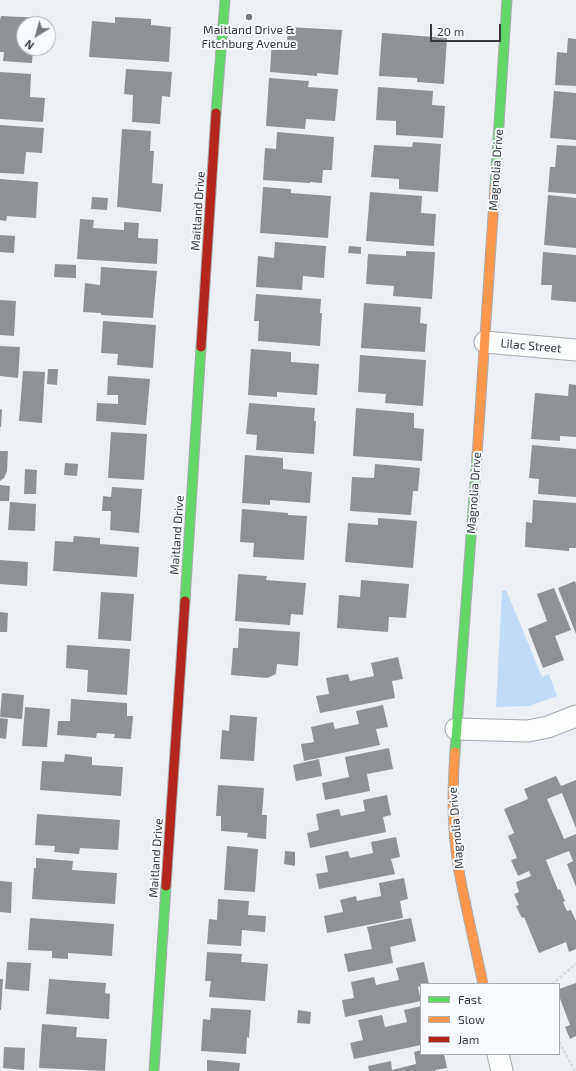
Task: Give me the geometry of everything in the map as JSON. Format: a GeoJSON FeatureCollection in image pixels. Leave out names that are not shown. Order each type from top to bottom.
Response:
{"type":"FeatureCollection","features":[{"type":"Feature","properties":{"kind":"main road","name":"Maitland Drive"},"geometry":{"type":"LineString","coordinates":[[154,1071],[225,0]]}},
{"type":"Feature","properties":{"kind":"main road","name":"Magnolia Drive"},"geometry":{"type":"LineString","coordinates":[[483,983],[459,870],[454,827],[452,780],[485,342],[507,0]]}},
{"type":"Feature","properties":{"kind":"street","name":"Lilac Street"},"geometry":{"type":"LineString","coordinates":[[485,342],[576,350]]}},
{"type":"Feature","properties":{"kind":"street"},"geometry":{"type":"LineString","coordinates":[[456,729],[528,731],[548,727],[576,717]]}},
{"type":"Feature","properties":{"kind":"street"},"geometry":{"type":"LineString","coordinates":[[498,1055],[502,1071]]}},
{"type":"Feature","properties":{"kind":"path"},"geometry":{"type":"LineString","coordinates":[[553,983],[576,964]]}},
{"type":"Feature","properties":{"kind":"path"},"geometry":{"type":"LineString","coordinates":[[560,1044],[574,1071]]}},
{"type":"Feature","properties":{"kind":"shaded area"},"geometry":{"type":"Polygon","coordinates":[[[506,590],[542,677],[549,674],[557,696],[529,706],[496,707],[502,591],[506,590]]]}},
{"type":"Feature","properties":{"kind":"building"},"geometry":{"type":"Polygon","coordinates":[[[1,16],[16,17],[16,56],[32,56],[32,63],[3,61],[4,52],[0,52],[1,16]]]}},
{"type":"Feature","properties":{"kind":"building"},"geometry":{"type":"Polygon","coordinates":[[[115,17],[151,19],[151,25],[171,27],[169,62],[89,57],[92,21],[115,23],[115,17]]]}},
{"type":"Feature","properties":{"kind":"building"},"geometry":{"type":"Polygon","coordinates":[[[288,27],[342,30],[338,75],[317,73],[317,76],[270,72],[272,40],[287,41],[288,27]]]}},
{"type":"Feature","properties":{"kind":"building"},"geometry":{"type":"Polygon","coordinates":[[[382,33],[447,38],[444,84],[417,82],[417,78],[379,76],[382,33]]]}},
{"type":"Feature","properties":{"kind":"building"},"geometry":{"type":"Polygon","coordinates":[[[568,38],[576,39],[576,86],[555,85],[557,52],[567,53],[568,38]]]}},
{"type":"Feature","properties":{"kind":"building"},"geometry":{"type":"Polygon","coordinates":[[[126,69],[172,72],[170,97],[162,96],[160,124],[132,122],[133,95],[124,94],[126,69]]]}},
{"type":"Feature","properties":{"kind":"building"},"geometry":{"type":"Polygon","coordinates":[[[0,72],[31,74],[30,97],[45,98],[43,122],[0,119],[0,72]]]}},
{"type":"Feature","properties":{"kind":"building"},"geometry":{"type":"Polygon","coordinates":[[[269,78],[309,81],[308,87],[338,89],[335,121],[306,119],[305,129],[266,126],[269,78]]]}},
{"type":"Feature","properties":{"kind":"building"},"geometry":{"type":"Polygon","coordinates":[[[378,87],[433,91],[432,105],[445,106],[443,138],[396,135],[396,121],[376,120],[378,87]]]}},
{"type":"Feature","properties":{"kind":"building"},"geometry":{"type":"Polygon","coordinates":[[[554,91],[576,93],[576,140],[550,138],[554,91]]]}},
{"type":"Feature","properties":{"kind":"building"},"geometry":{"type":"Polygon","coordinates":[[[0,125],[44,128],[42,153],[26,152],[24,174],[0,173],[0,125]]]}},
{"type":"Feature","properties":{"kind":"building"},"geometry":{"type":"Polygon","coordinates":[[[122,129],[151,131],[150,151],[154,151],[152,183],[163,184],[161,212],[117,207],[122,129]]]}},
{"type":"Feature","properties":{"kind":"building"},"geometry":{"type":"Polygon","coordinates":[[[277,132],[334,137],[332,170],[323,170],[322,183],[263,180],[265,148],[276,149],[277,132]]]}},
{"type":"Feature","properties":{"kind":"building"},"geometry":{"type":"Polygon","coordinates":[[[413,142],[441,144],[438,192],[399,189],[399,179],[371,177],[374,145],[412,147],[413,142]]]}},
{"type":"Feature","properties":{"kind":"building"},"geometry":{"type":"Polygon","coordinates":[[[557,145],[576,146],[576,194],[548,192],[550,167],[555,167],[557,145]]]}},
{"type":"Feature","properties":{"kind":"building"},"geometry":{"type":"Polygon","coordinates":[[[0,179],[38,182],[36,218],[7,216],[6,221],[0,220],[0,179]]]}},
{"type":"Feature","properties":{"kind":"building"},"geometry":{"type":"Polygon","coordinates":[[[263,187],[291,189],[291,193],[331,196],[328,238],[260,233],[263,187]]]}},
{"type":"Feature","properties":{"kind":"building"},"geometry":{"type":"Polygon","coordinates":[[[370,192],[422,196],[421,213],[436,214],[434,246],[366,241],[370,192]]]}},
{"type":"Feature","properties":{"kind":"building"},"geometry":{"type":"Polygon","coordinates":[[[548,195],[576,198],[576,248],[544,245],[548,195]]]}},
{"type":"Feature","properties":{"kind":"building"},"geometry":{"type":"Polygon","coordinates":[[[92,197],[108,198],[107,210],[91,209],[92,197]]]}},
{"type":"Feature","properties":{"kind":"building"},"geometry":{"type":"Polygon","coordinates":[[[80,219],[94,220],[93,228],[124,230],[124,222],[139,223],[138,238],[158,239],[157,264],[77,259],[80,219]]]}},
{"type":"Feature","properties":{"kind":"building"},"geometry":{"type":"Polygon","coordinates":[[[0,235],[15,236],[14,253],[0,252],[0,235]]]}},
{"type":"Feature","properties":{"kind":"building"},"geometry":{"type":"Polygon","coordinates":[[[275,242],[326,246],[324,278],[303,276],[302,290],[256,287],[258,256],[274,258],[275,242]]]}},
{"type":"Feature","properties":{"kind":"building"},"geometry":{"type":"Polygon","coordinates":[[[349,246],[361,247],[361,254],[348,253],[349,246]]]}},
{"type":"Feature","properties":{"kind":"building"},"geometry":{"type":"Polygon","coordinates":[[[406,251],[435,252],[432,299],[393,296],[394,286],[366,284],[368,254],[406,256],[406,251]]]}},
{"type":"Feature","properties":{"kind":"building"},"geometry":{"type":"Polygon","coordinates":[[[543,252],[576,255],[576,302],[551,300],[552,285],[541,285],[543,252]]]}},
{"type":"Feature","properties":{"kind":"building"},"geometry":{"type":"Polygon","coordinates":[[[55,264],[76,265],[76,278],[54,277],[55,264]]]}},
{"type":"Feature","properties":{"kind":"building"},"geometry":{"type":"Polygon","coordinates":[[[101,267],[157,271],[153,318],[101,315],[101,313],[83,312],[85,283],[100,285],[101,267]]]}},
{"type":"Feature","properties":{"kind":"building"},"geometry":{"type":"Polygon","coordinates":[[[256,294],[321,299],[320,313],[322,313],[320,346],[258,341],[259,321],[254,321],[256,294]]]}},
{"type":"Feature","properties":{"kind":"building"},"geometry":{"type":"Polygon","coordinates":[[[0,300],[16,301],[14,336],[0,335],[0,300]]]}},
{"type":"Feature","properties":{"kind":"building"},"geometry":{"type":"Polygon","coordinates":[[[364,303],[421,307],[420,323],[427,324],[425,352],[361,348],[364,303]]]}},
{"type":"Feature","properties":{"kind":"building"},"geometry":{"type":"Polygon","coordinates":[[[103,321],[156,325],[153,368],[117,365],[118,354],[101,353],[103,321]]]}},
{"type":"Feature","properties":{"kind":"building"},"geometry":{"type":"Polygon","coordinates":[[[0,346],[20,347],[18,378],[0,376],[0,346]]]}},
{"type":"Feature","properties":{"kind":"building"},"geometry":{"type":"Polygon","coordinates":[[[251,349],[291,352],[291,362],[319,364],[317,395],[277,392],[277,397],[248,395],[251,349]]]}},
{"type":"Feature","properties":{"kind":"building"},"geometry":{"type":"Polygon","coordinates":[[[360,355],[426,360],[423,406],[385,403],[386,394],[358,392],[360,355]]]}},
{"type":"Feature","properties":{"kind":"building"},"geometry":{"type":"Polygon","coordinates":[[[48,369],[58,369],[57,385],[47,384],[48,369]]]}},
{"type":"Feature","properties":{"kind":"building"},"geometry":{"type":"Polygon","coordinates":[[[23,371],[45,372],[42,423],[19,421],[23,371]]]}},
{"type":"Feature","properties":{"kind":"building"},"geometry":{"type":"Polygon","coordinates":[[[108,376],[150,379],[146,425],[96,421],[97,403],[118,404],[118,395],[107,395],[108,376]]]}},
{"type":"Feature","properties":{"kind":"building"},"geometry":{"type":"Polygon","coordinates":[[[569,384],[576,385],[576,437],[560,436],[560,441],[531,439],[535,393],[568,396],[569,384]]]}},
{"type":"Feature","properties":{"kind":"building"},"geometry":{"type":"Polygon","coordinates":[[[249,403],[315,408],[314,421],[316,421],[314,454],[256,450],[257,435],[246,434],[249,403]]]}},
{"type":"Feature","properties":{"kind":"building"},"geometry":{"type":"Polygon","coordinates":[[[356,408],[414,413],[414,428],[424,429],[422,461],[353,456],[356,408]]]}},
{"type":"Feature","properties":{"kind":"building"},"geometry":{"type":"Polygon","coordinates":[[[0,409],[2,410],[1,427],[0,427],[0,409]]]}},
{"type":"Feature","properties":{"kind":"building"},"geometry":{"type":"Polygon","coordinates":[[[111,432],[147,434],[144,480],[108,478],[111,432]]]}},
{"type":"Feature","properties":{"kind":"building"},"geometry":{"type":"Polygon","coordinates":[[[532,445],[576,449],[576,497],[538,494],[539,479],[529,478],[532,445]]]}},
{"type":"Feature","properties":{"kind":"building"},"geometry":{"type":"Polygon","coordinates":[[[0,451],[8,451],[7,471],[4,478],[0,481],[0,451]]]}},
{"type":"Feature","properties":{"kind":"building"},"geometry":{"type":"Polygon","coordinates":[[[245,455],[283,458],[283,469],[312,472],[310,503],[270,500],[270,505],[242,503],[245,455]]]}},
{"type":"Feature","properties":{"kind":"building"},"geometry":{"type":"Polygon","coordinates":[[[65,463],[78,464],[77,476],[64,475],[65,463]]]}},
{"type":"Feature","properties":{"kind":"building"},"geometry":{"type":"Polygon","coordinates":[[[375,464],[420,468],[418,491],[413,491],[411,515],[350,511],[352,477],[374,478],[375,464]]]}},
{"type":"Feature","properties":{"kind":"building"},"geometry":{"type":"Polygon","coordinates":[[[25,469],[37,470],[36,494],[24,494],[25,469]]]}},
{"type":"Feature","properties":{"kind":"building"},"geometry":{"type":"Polygon","coordinates":[[[0,485],[10,486],[9,501],[0,501],[0,485]]]}},
{"type":"Feature","properties":{"kind":"building"},"geometry":{"type":"Polygon","coordinates":[[[112,487],[142,489],[139,533],[110,530],[111,511],[102,511],[103,496],[111,497],[112,487]]]}},
{"type":"Feature","properties":{"kind":"building"},"geometry":{"type":"Polygon","coordinates":[[[533,500],[576,503],[576,548],[569,548],[569,551],[525,547],[526,522],[532,523],[533,500]]]}},
{"type":"Feature","properties":{"kind":"building"},"geometry":{"type":"Polygon","coordinates":[[[10,502],[36,504],[35,531],[8,530],[10,502]]]}},
{"type":"Feature","properties":{"kind":"building"},"geometry":{"type":"Polygon","coordinates":[[[242,509],[307,516],[304,560],[253,557],[254,543],[240,542],[242,509]]]}},
{"type":"Feature","properties":{"kind":"building"},"geometry":{"type":"Polygon","coordinates":[[[378,518],[417,521],[413,568],[345,562],[348,523],[378,525],[378,518]]]}},
{"type":"Feature","properties":{"kind":"building"},"geometry":{"type":"Polygon","coordinates":[[[74,536],[100,538],[100,544],[139,547],[137,577],[53,571],[55,541],[73,542],[74,536]]]}},
{"type":"Feature","properties":{"kind":"building"},"geometry":{"type":"Polygon","coordinates":[[[0,560],[28,562],[27,586],[0,584],[0,560]]]}},
{"type":"Feature","properties":{"kind":"building"},"geometry":{"type":"Polygon","coordinates":[[[238,574],[267,576],[266,580],[306,583],[303,615],[291,614],[290,625],[235,621],[238,574]]]}},
{"type":"Feature","properties":{"kind":"building"},"geometry":{"type":"Polygon","coordinates":[[[361,580],[409,584],[406,618],[389,617],[388,632],[337,628],[339,595],[360,597],[361,580]]]}},
{"type":"Feature","properties":{"kind":"building"},"geometry":{"type":"Polygon","coordinates":[[[575,581],[576,584],[576,634],[558,588],[575,581]]]}},
{"type":"Feature","properties":{"kind":"building"},"geometry":{"type":"Polygon","coordinates":[[[554,588],[571,630],[555,636],[564,660],[543,668],[528,629],[547,621],[537,594],[554,588]]]}},
{"type":"Feature","properties":{"kind":"building"},"geometry":{"type":"Polygon","coordinates":[[[101,592],[134,594],[131,641],[98,639],[101,592]]]}},
{"type":"Feature","properties":{"kind":"building"},"geometry":{"type":"Polygon","coordinates":[[[0,612],[8,613],[7,632],[0,632],[0,612]]]}},
{"type":"Feature","properties":{"kind":"building"},"geometry":{"type":"Polygon","coordinates":[[[239,628],[300,632],[298,666],[277,664],[276,674],[267,678],[231,675],[233,648],[238,648],[239,628]]]}},
{"type":"Feature","properties":{"kind":"building"},"geometry":{"type":"Polygon","coordinates":[[[67,645],[130,649],[127,695],[87,692],[88,670],[66,668],[67,645]]]}},
{"type":"Feature","properties":{"kind":"building"},"geometry":{"type":"Polygon","coordinates":[[[398,657],[403,679],[392,681],[395,698],[320,713],[316,696],[329,694],[326,678],[348,674],[350,681],[374,676],[371,663],[398,657]]]}},
{"type":"Feature","properties":{"kind":"building"},"geometry":{"type":"Polygon","coordinates":[[[2,693],[24,695],[22,719],[0,717],[2,693]]]}},
{"type":"Feature","properties":{"kind":"building"},"geometry":{"type":"Polygon","coordinates":[[[71,699],[127,703],[127,716],[133,716],[131,739],[114,738],[115,734],[97,733],[96,738],[57,735],[58,721],[70,721],[71,699]]]}},
{"type":"Feature","properties":{"kind":"building"},"geometry":{"type":"Polygon","coordinates":[[[383,705],[388,727],[376,729],[380,745],[304,761],[301,744],[314,742],[311,727],[333,722],[335,729],[359,724],[356,711],[383,705]]]}},
{"type":"Feature","properties":{"kind":"building"},"geometry":{"type":"Polygon","coordinates":[[[25,707],[50,709],[47,747],[22,746],[25,707]]]}},
{"type":"Feature","properties":{"kind":"building"},"geometry":{"type":"Polygon","coordinates":[[[230,715],[257,717],[254,761],[220,759],[222,730],[229,731],[230,715]]]}},
{"type":"Feature","properties":{"kind":"building"},"geometry":{"type":"Polygon","coordinates":[[[0,718],[8,719],[6,739],[0,738],[0,718]]]}},
{"type":"Feature","properties":{"kind":"building"},"geometry":{"type":"Polygon","coordinates":[[[389,748],[393,769],[367,774],[370,791],[325,800],[322,783],[349,777],[345,757],[389,748]]]}},
{"type":"Feature","properties":{"kind":"building"},"geometry":{"type":"Polygon","coordinates":[[[65,754],[92,757],[92,765],[123,767],[121,796],[40,790],[42,761],[64,762],[65,754]]]}},
{"type":"Feature","properties":{"kind":"building"},"geometry":{"type":"Polygon","coordinates":[[[319,759],[322,776],[296,781],[293,765],[319,759]]]}},
{"type":"Feature","properties":{"kind":"building"},"geometry":{"type":"Polygon","coordinates":[[[556,776],[561,786],[576,780],[576,828],[562,793],[547,799],[564,839],[576,834],[576,887],[567,864],[573,861],[569,851],[546,860],[558,890],[560,889],[565,901],[563,902],[567,911],[571,910],[576,921],[576,949],[569,952],[566,942],[539,953],[524,917],[522,918],[516,906],[519,905],[514,894],[519,892],[516,882],[531,876],[529,871],[518,876],[511,860],[517,858],[508,836],[514,833],[504,809],[528,799],[524,789],[556,776]]]}},
{"type":"Feature","properties":{"kind":"building"},"geometry":{"type":"Polygon","coordinates":[[[218,785],[264,788],[262,815],[267,815],[266,839],[247,837],[248,833],[221,831],[221,816],[216,816],[218,785]]]}},
{"type":"Feature","properties":{"kind":"building"},"geometry":{"type":"Polygon","coordinates":[[[387,795],[391,815],[383,817],[386,832],[310,848],[307,833],[319,830],[316,814],[339,809],[341,816],[365,811],[363,800],[387,795]]]}},
{"type":"Feature","properties":{"kind":"building"},"geometry":{"type":"Polygon","coordinates":[[[37,814],[120,820],[118,850],[80,848],[79,854],[54,852],[55,846],[35,845],[37,814]]]}},
{"type":"Feature","properties":{"kind":"building"},"geometry":{"type":"Polygon","coordinates":[[[396,837],[400,857],[391,859],[395,874],[319,889],[316,874],[328,872],[325,856],[348,851],[350,858],[373,853],[371,842],[396,837]]]}},
{"type":"Feature","properties":{"kind":"building"},"geometry":{"type":"Polygon","coordinates":[[[227,846],[258,849],[255,892],[224,890],[227,846]]]}},
{"type":"Feature","properties":{"kind":"building"},"geometry":{"type":"Polygon","coordinates":[[[285,851],[295,852],[295,866],[284,864],[285,851]]]}},
{"type":"Feature","properties":{"kind":"building"},"geometry":{"type":"Polygon","coordinates":[[[36,858],[73,861],[72,870],[117,873],[115,904],[32,899],[36,858]]]}},
{"type":"Feature","properties":{"kind":"building"},"geometry":{"type":"Polygon","coordinates":[[[404,878],[408,899],[400,901],[403,918],[327,933],[324,916],[343,912],[340,900],[356,896],[357,901],[381,896],[379,883],[404,878]]]}},
{"type":"Feature","properties":{"kind":"building"},"geometry":{"type":"Polygon","coordinates":[[[0,881],[12,882],[11,913],[0,912],[0,881]]]}},
{"type":"Feature","properties":{"kind":"building"},"geometry":{"type":"Polygon","coordinates":[[[218,899],[249,901],[248,915],[266,916],[265,932],[242,930],[241,946],[207,944],[209,919],[217,920],[218,899]]]}},
{"type":"Feature","properties":{"kind":"building"},"geometry":{"type":"Polygon","coordinates":[[[30,918],[114,924],[112,956],[68,953],[68,959],[52,958],[52,951],[28,950],[30,918]]]}},
{"type":"Feature","properties":{"kind":"building"},"geometry":{"type":"Polygon","coordinates":[[[411,918],[416,941],[390,947],[393,963],[348,972],[344,954],[372,949],[367,927],[411,918]]]}},
{"type":"Feature","properties":{"kind":"building"},"geometry":{"type":"Polygon","coordinates":[[[207,952],[242,954],[241,962],[268,964],[265,1001],[209,997],[211,981],[205,981],[207,952]]]}},
{"type":"Feature","properties":{"kind":"building"},"geometry":{"type":"Polygon","coordinates":[[[7,962],[31,963],[29,991],[5,989],[7,962]]]}},
{"type":"Feature","properties":{"kind":"building"},"geometry":{"type":"Polygon","coordinates":[[[424,962],[429,983],[420,983],[420,986],[418,987],[420,1001],[345,1017],[342,1000],[354,998],[351,982],[374,977],[376,985],[399,980],[396,968],[424,962]]]}},
{"type":"Feature","properties":{"kind":"building"},"geometry":{"type":"Polygon","coordinates":[[[0,979],[3,979],[1,1010],[0,1010],[0,979]]]}},
{"type":"Feature","properties":{"kind":"building"},"geometry":{"type":"Polygon","coordinates":[[[49,979],[106,983],[105,993],[110,994],[109,1019],[46,1014],[49,979]]]}},
{"type":"Feature","properties":{"kind":"building"},"geometry":{"type":"Polygon","coordinates":[[[576,983],[576,1036],[570,1039],[565,1027],[570,1025],[560,999],[560,989],[576,983]]]}},
{"type":"Feature","properties":{"kind":"building"},"geometry":{"type":"Polygon","coordinates":[[[420,1006],[420,1045],[354,1059],[350,1043],[363,1040],[358,1020],[382,1015],[385,1027],[407,1022],[404,1010],[420,1006]]]}},
{"type":"Feature","properties":{"kind":"building"},"geometry":{"type":"Polygon","coordinates":[[[211,1008],[251,1010],[246,1054],[201,1051],[203,1019],[210,1020],[211,1008]]]}},
{"type":"Feature","properties":{"kind":"building"},"geometry":{"type":"Polygon","coordinates":[[[298,1010],[311,1012],[310,1024],[297,1023],[298,1010]]]}},
{"type":"Feature","properties":{"kind":"building"},"geometry":{"type":"Polygon","coordinates":[[[42,1024],[77,1027],[76,1037],[107,1039],[105,1071],[39,1068],[42,1024]]]}},
{"type":"Feature","properties":{"kind":"building"},"geometry":{"type":"Polygon","coordinates":[[[4,1047],[25,1048],[24,1070],[3,1068],[4,1047]]]}},
{"type":"Feature","properties":{"kind":"building"},"geometry":{"type":"Polygon","coordinates":[[[420,1050],[420,1055],[444,1055],[447,1068],[435,1071],[369,1071],[368,1066],[391,1061],[392,1070],[416,1064],[414,1052],[420,1050]]]}},
{"type":"Feature","properties":{"kind":"building"},"geometry":{"type":"Polygon","coordinates":[[[207,1060],[240,1063],[239,1071],[207,1071],[207,1060]]]}},
{"type":"Feature","properties":{"kind":"traffic: fast"},"geometry":{"type":"LineString","coordinates":[[216,113],[225,0]]}},
{"type":"Feature","properties":{"kind":"traffic: fast"},"geometry":{"type":"LineString","coordinates":[[495,186],[507,0]]}},
{"type":"Feature","properties":{"kind":"traffic: fast"},"geometry":{"type":"LineString","coordinates":[[185,601],[201,347]]}},
{"type":"Feature","properties":{"kind":"traffic: fast"},"geometry":{"type":"LineString","coordinates":[[455,752],[477,456]]}},
{"type":"Feature","properties":{"kind":"traffic: fast"},"geometry":{"type":"LineString","coordinates":[[154,1071],[166,886]]}},
{"type":"Feature","properties":{"kind":"traffic: slow"},"geometry":{"type":"LineString","coordinates":[[477,456],[495,186]]}},
{"type":"Feature","properties":{"kind":"traffic: slow"},"geometry":{"type":"LineString","coordinates":[[455,752],[453,782],[455,841],[459,871],[483,983]]}},
{"type":"Feature","properties":{"kind":"traffic: jam"},"geometry":{"type":"LineString","coordinates":[[201,347],[216,113]]}},
{"type":"Feature","properties":{"kind":"traffic: jam"},"geometry":{"type":"LineString","coordinates":[[166,886],[185,601]]}},
{"type":"Feature","properties":{"kind":"place","name":"Maitland Drive & Fitchburg Avenue"},"geometry":{"type":"Point","coordinates":[249,17]}}]}
